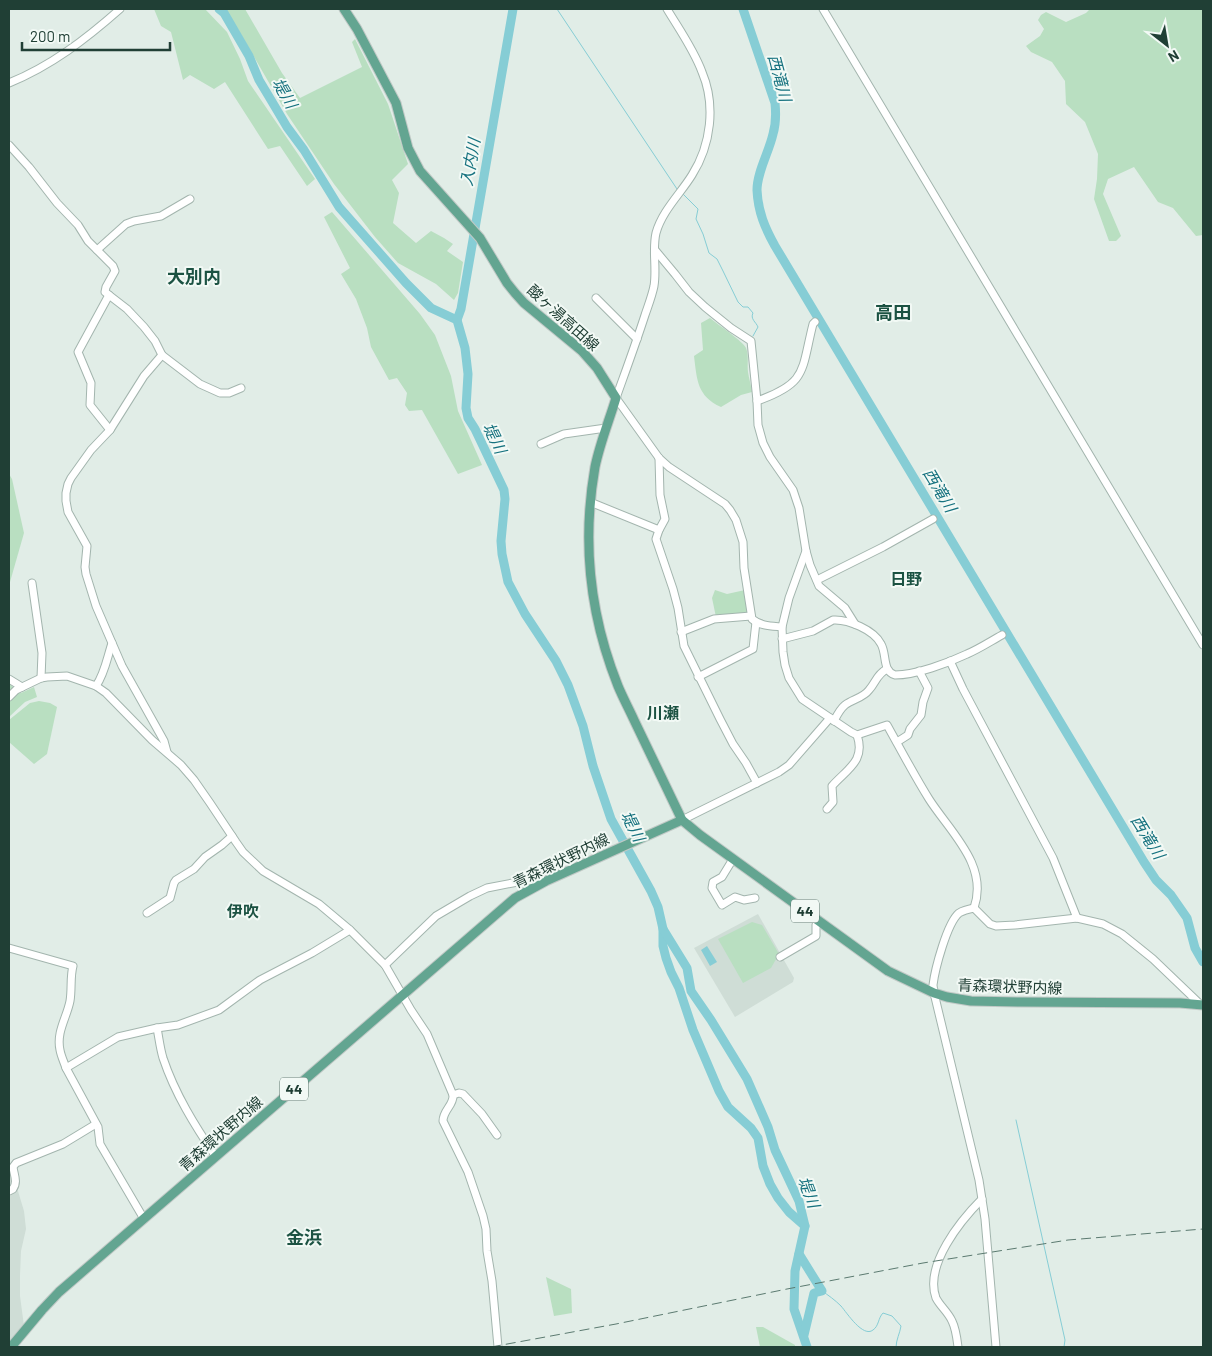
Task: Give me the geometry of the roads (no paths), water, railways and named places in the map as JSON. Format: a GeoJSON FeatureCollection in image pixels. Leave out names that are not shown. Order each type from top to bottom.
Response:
{"type":"FeatureCollection","features":[{"type":"Feature","properties":{"kind":"main road","name":"酸ヶ湯高田線"},"geometry":{"type":"LineString","coordinates":[[344,9],[396,103],[408,148],[420,171],[480,238],[515,293],[524,303],[582,351],[597,368],[616,398]]}},
{"type":"Feature","properties":{"kind":"main road"},"geometry":{"type":"LineString","coordinates":[[616,398],[596,465],[590,502],[588,535],[590,581],[602,640],[618,688],[682,820]]}},
{"type":"Feature","properties":{"kind":"main road","name":"青森環状野内線"},"geometry":{"type":"LineString","coordinates":[[11,1347],[60,1292],[515,898],[546,881],[682,820],[888,971],[947,998],[971,1001],[1202,1004]]}},
{"type":"Feature","properties":{"kind":"street"},"geometry":{"type":"LineString","coordinates":[[9,83],[28,75],[66,52],[120,9]]}},
{"type":"Feature","properties":{"kind":"street"},"geometry":{"type":"LineString","coordinates":[[667,9],[703,74],[709,96],[710,117],[702,154],[693,174],[659,224],[654,250],[654,287],[616,398],[659,458],[669,467],[725,504],[736,520],[743,542],[744,568],[754,619],[753,649],[698,677]]}},
{"type":"Feature","properties":{"kind":"street"},"geometry":{"type":"LineString","coordinates":[[823,9],[1203,645]]}},
{"type":"Feature","properties":{"kind":"street"},"geometry":{"type":"LineString","coordinates":[[9,145],[29,166],[57,203],[78,225],[88,241],[110,262],[115,272],[105,292],[127,309],[144,327],[162,355],[200,384],[214,391],[229,393],[241,388]]}},
{"type":"Feature","properties":{"kind":"street"},"geometry":{"type":"LineString","coordinates":[[96,250],[126,224],[161,216],[190,199]]}},
{"type":"Feature","properties":{"kind":"street"},"geometry":{"type":"LineString","coordinates":[[654,250],[688,292],[751,342],[758,425],[763,443],[770,457],[793,490],[799,508],[806,551],[819,586],[845,608],[855,624]]}},
{"type":"Feature","properties":{"kind":"street"},"geometry":{"type":"LineString","coordinates":[[109,295],[78,352],[91,383],[90,405],[110,430]]}},
{"type":"Feature","properties":{"kind":"street"},"geometry":{"type":"LineString","coordinates":[[596,298],[637,339]]}},
{"type":"Feature","properties":{"kind":"street"},"geometry":{"type":"LineString","coordinates":[[757,401],[787,388],[797,378],[803,369],[813,324],[816,322]]}},
{"type":"Feature","properties":{"kind":"street"},"geometry":{"type":"LineString","coordinates":[[162,355],[144,376],[110,430],[91,450],[71,478],[68,484],[66,501],[71,518],[87,546],[86,574],[96,606],[122,666],[161,737],[167,752]]}},
{"type":"Feature","properties":{"kind":"street"},"geometry":{"type":"LineString","coordinates":[[541,444],[564,434],[606,428]]}},
{"type":"Feature","properties":{"kind":"street"},"geometry":{"type":"LineString","coordinates":[[659,458],[660,495],[665,520],[656,539],[678,608],[681,632],[686,650],[733,744],[757,783]]}},
{"type":"Feature","properties":{"kind":"street"},"geometry":{"type":"LineString","coordinates":[[590,502],[659,530]]}},
{"type":"Feature","properties":{"kind":"street"},"geometry":{"type":"LineString","coordinates":[[816,580],[883,547],[933,519]]}},
{"type":"Feature","properties":{"kind":"street"},"geometry":{"type":"LineString","coordinates":[[806,551],[789,598],[782,627],[785,665],[789,678],[802,699],[857,735],[859,741],[858,758],[850,769],[832,786],[833,802],[827,809]]}},
{"type":"Feature","properties":{"kind":"street"},"geometry":{"type":"LineString","coordinates":[[32,583],[42,653],[41,678]]}},
{"type":"Feature","properties":{"kind":"street"},"geometry":{"type":"LineString","coordinates":[[681,632],[714,619],[754,619],[782,627]]}},
{"type":"Feature","properties":{"kind":"street"},"geometry":{"type":"LineString","coordinates":[[782,639],[813,631],[833,620],[855,624],[877,638],[884,650],[887,669],[895,675],[919,671],[950,661],[968,654],[1002,634]]}},
{"type":"Feature","properties":{"kind":"street"},"geometry":{"type":"LineString","coordinates":[[96,686],[105,670],[112,643]]}},
{"type":"Feature","properties":{"kind":"street"},"geometry":{"type":"LineString","coordinates":[[950,661],[963,689],[1054,858],[1077,918]]}},
{"type":"Feature","properties":{"kind":"street"},"geometry":{"type":"LineString","coordinates":[[682,820],[779,772],[789,765],[843,706],[870,690],[878,676],[887,669]]}},
{"type":"Feature","properties":{"kind":"street"},"geometry":{"type":"LineString","coordinates":[[897,742],[908,735],[910,729],[921,715],[928,688],[919,671]]}},
{"type":"Feature","properties":{"kind":"street"},"geometry":{"type":"LineString","coordinates":[[9,696],[16,690],[41,678],[67,676],[96,686],[106,693],[138,726],[181,765],[194,780],[243,852],[262,871],[319,904],[350,930],[385,965],[427,1034],[453,1095],[454,1100],[444,1113],[443,1121],[473,1184],[485,1226],[498,1347]]}},
{"type":"Feature","properties":{"kind":"street"},"geometry":{"type":"LineString","coordinates":[[9,679],[22,687]]}},
{"type":"Feature","properties":{"kind":"street"},"geometry":{"type":"LineString","coordinates":[[857,735],[887,725],[931,801],[965,848],[970,858],[977,886],[978,899],[974,908]]}},
{"type":"Feature","properties":{"kind":"street"},"geometry":{"type":"LineString","coordinates":[[147,913],[172,896],[172,887],[176,880],[194,869],[232,836]]}},
{"type":"Feature","properties":{"kind":"street"},"geometry":{"type":"LineString","coordinates":[[733,859],[722,877],[713,882],[712,888],[722,905],[736,897],[744,900],[754,898]]}},
{"type":"Feature","properties":{"kind":"street"},"geometry":{"type":"LineString","coordinates":[[385,965],[436,916],[470,896],[487,888],[528,880],[546,881]]}},
{"type":"Feature","properties":{"kind":"street"},"geometry":{"type":"LineString","coordinates":[[974,908],[990,924],[996,926],[1077,918],[1103,924],[1122,934],[1153,959],[1202,1004]]}},
{"type":"Feature","properties":{"kind":"street"},"geometry":{"type":"LineString","coordinates":[[974,908],[959,913],[947,932],[934,978],[934,993],[979,1180],[985,1219],[996,1347]]}},
{"type":"Feature","properties":{"kind":"street"},"geometry":{"type":"LineString","coordinates":[[780,957],[816,936],[816,925],[819,920]]}},
{"type":"Feature","properties":{"kind":"street"},"geometry":{"type":"LineString","coordinates":[[66,1068],[118,1037],[178,1025],[219,1010],[260,980],[312,953],[350,930]]}},
{"type":"Feature","properties":{"kind":"street"},"geometry":{"type":"LineString","coordinates":[[9,948],[73,966],[70,1001],[60,1031],[60,1054],[99,1129],[100,1144],[144,1219]]}},
{"type":"Feature","properties":{"kind":"street"},"geometry":{"type":"LineString","coordinates":[[157,1028],[164,1060],[182,1102],[198,1131],[216,1157]]}},
{"type":"Feature","properties":{"kind":"street"},"geometry":{"type":"LineString","coordinates":[[453,1095],[463,1094],[482,1114],[497,1135]]}},
{"type":"Feature","properties":{"kind":"street"},"geometry":{"type":"LineString","coordinates":[[11,1190],[16,1181],[13,1170],[14,1165],[63,1144],[96,1124]]}},
{"type":"Feature","properties":{"kind":"street"},"geometry":{"type":"LineString","coordinates":[[958,1347],[952,1321],[936,1298],[935,1274],[940,1258],[950,1238],[968,1213],[982,1199]]}},
{"type":"Feature","properties":{"kind":"water"},"geometry":{"type":"Polygon","coordinates":[[[707,946],[717,962],[710,966],[701,950],[707,946]]]}},
{"type":"Feature","properties":{"kind":"waterway","name":"堤川"},"geometry":{"type":"LineString","coordinates":[[219,9],[224,13],[249,56],[259,80],[287,127],[304,150],[339,207],[406,283],[431,308],[457,320],[465,348],[468,374],[466,408],[468,418],[504,490],[505,499],[501,541],[508,582],[525,614],[556,661],[568,685],[583,726],[593,766],[611,819],[658,907],[663,929],[663,946],[666,958],[679,988],[693,1030],[719,1091],[728,1107],[751,1128],[758,1138],[763,1166],[778,1198],[789,1212],[805,1226]]}},
{"type":"Feature","properties":{"kind":"waterway","name":"入内川"},"geometry":{"type":"LineString","coordinates":[[457,320],[461,309],[513,9]]}},
{"type":"Feature","properties":{"kind":"waterway"},"geometry":{"type":"LineString","coordinates":[[557,9],[677,189]]}},
{"type":"Feature","properties":{"kind":"waterway","name":"西滝川"},"geometry":{"type":"LineString","coordinates":[[743,9],[775,103],[774,130],[759,176],[757,190],[760,213],[768,233],[1144,862],[1187,918],[1195,948],[1203,962]]}},
{"type":"Feature","properties":{"kind":"waterway"},"geometry":{"type":"LineString","coordinates":[[683,194],[698,209],[696,219],[709,253],[717,259],[738,302],[743,307],[748,307],[753,313],[753,319],[758,327],[753,336]]}},
{"type":"Feature","properties":{"kind":"waterway","name":"堤川"},"geometry":{"type":"LineString","coordinates":[[663,929],[687,968],[691,991],[747,1079],[768,1127],[775,1150],[799,1201],[805,1226],[795,1271],[794,1309],[807,1347]]}},
{"type":"Feature","properties":{"kind":"waterway"},"geometry":{"type":"LineString","coordinates":[[1016,1120],[1065,1340],[1064,1347]]}},
{"type":"Feature","properties":{"kind":"waterway"},"geometry":{"type":"LineString","coordinates":[[799,1254],[822,1291],[814,1293],[804,1335]]}},
{"type":"Feature","properties":{"kind":"waterway"},"geometry":{"type":"LineString","coordinates":[[822,1291],[839,1304],[856,1324],[865,1331],[873,1330],[883,1313],[892,1316],[901,1326],[896,1347]]}},
{"type":"Feature","properties":{"kind":"railway"},"geometry":{"type":"LineString","coordinates":[[491,1347],[923,1263],[1068,1240],[1203,1229]]}},
{"type":"Feature","properties":{"kind":"district","name":"大別内"},"geometry":{"type":"Point","coordinates":[194,277]}},
{"type":"Feature","properties":{"kind":"district","name":"高田"},"geometry":{"type":"Point","coordinates":[893,313]}},
{"type":"Feature","properties":{"kind":"district","name":"日野"},"geometry":{"type":"Point","coordinates":[906,579]}},
{"type":"Feature","properties":{"kind":"district","name":"川瀬"},"geometry":{"type":"Point","coordinates":[663,713]}},
{"type":"Feature","properties":{"kind":"district","name":"伊吹"},"geometry":{"type":"Point","coordinates":[243,911]}},
{"type":"Feature","properties":{"kind":"district","name":"金浜"},"geometry":{"type":"Point","coordinates":[304,1238]}}]}
